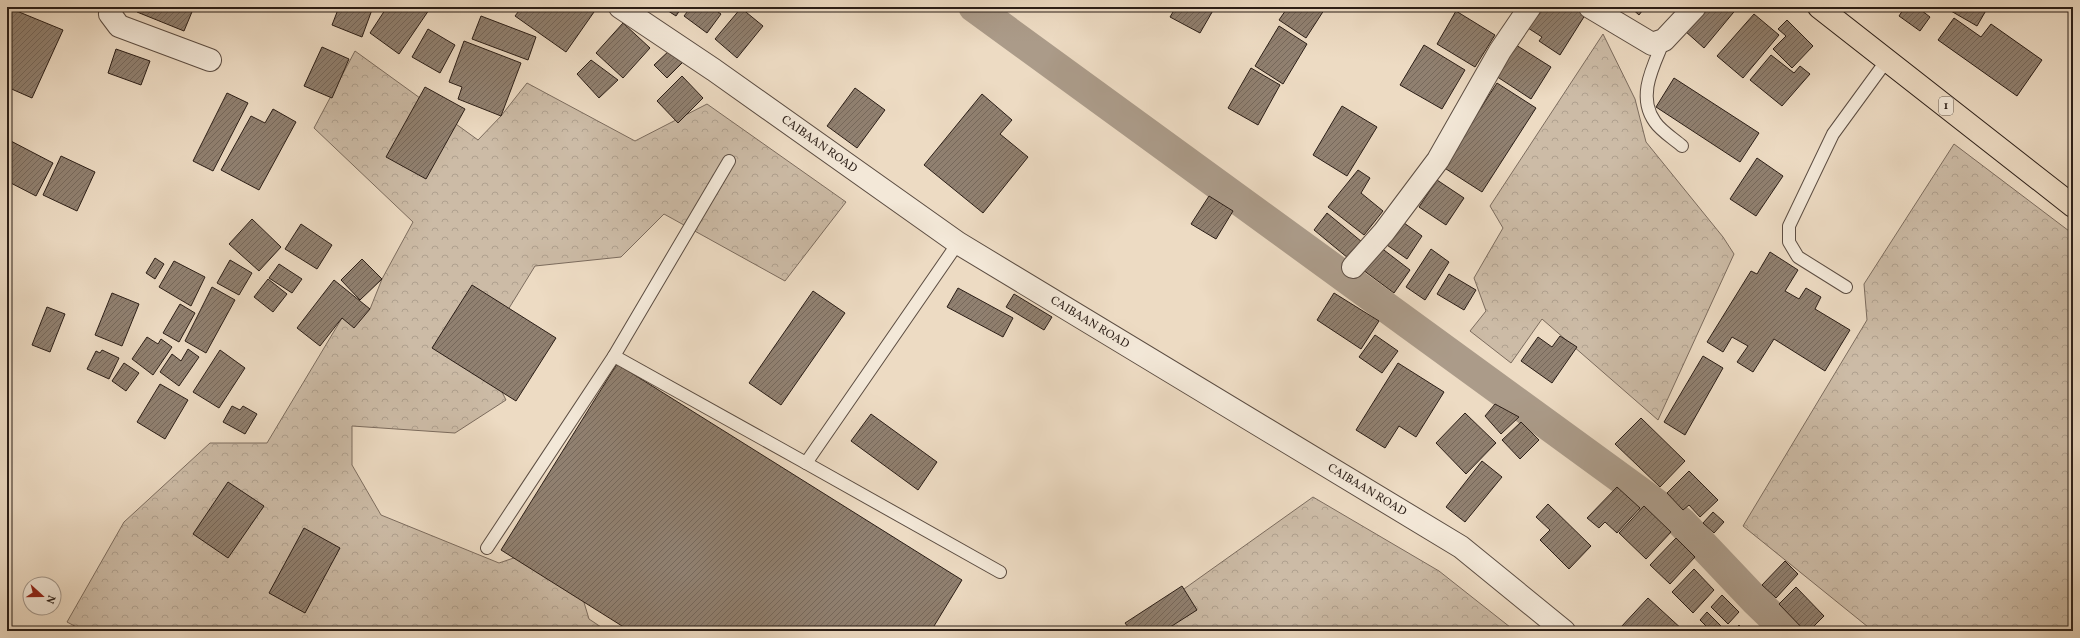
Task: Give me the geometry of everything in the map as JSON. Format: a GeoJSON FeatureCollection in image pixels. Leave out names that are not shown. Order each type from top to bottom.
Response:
{"type":"FeatureCollection","features":[{"type":"Feature","properties":{"kind":"main road","name":"1"},"geometry":{"type":"LineString","coordinates":[[1819,7],[2073,206]]}},
{"type":"Feature","properties":{"kind":"street"},"geometry":{"type":"LineString","coordinates":[[113,7],[110,14],[119,26],[210,60]]}},
{"type":"Feature","properties":{"kind":"street","name":"CAIBAAN ROAD"},"geometry":{"type":"LineString","coordinates":[[620,7],[714,70],[958,243],[1461,547],[1564,631]]}},
{"type":"Feature","properties":{"kind":"street"},"geometry":{"type":"LineString","coordinates":[[1353,267],[1384,232],[1438,160],[1500,51],[1530,7]]}},
{"type":"Feature","properties":{"kind":"street"},"geometry":{"type":"LineString","coordinates":[[1590,7],[1652,44],[1664,40],[1695,7]]}},
{"type":"Feature","properties":{"kind":"lane"},"geometry":{"type":"LineString","coordinates":[[1664,40],[1647,83],[1647,104],[1655,122],[1682,146]]}},
{"type":"Feature","properties":{"kind":"lane"},"geometry":{"type":"LineString","coordinates":[[1846,287],[1798,257],[1788,242],[1789,226],[1833,134],[1888,60]]}},
{"type":"Feature","properties":{"kind":"lane"},"geometry":{"type":"LineString","coordinates":[[487,548],[614,356],[729,161]]}},
{"type":"Feature","properties":{"kind":"lane"},"geometry":{"type":"LineString","coordinates":[[806,462],[958,243]]}},
{"type":"Feature","properties":{"kind":"lane"},"geometry":{"type":"LineString","coordinates":[[614,356],[806,462],[1000,572]]}},
{"type":"Feature","properties":{"kind":"green space"},"geometry":{"type":"Polygon","coordinates":[[[1603,34],[1635,99],[1646,142],[1723,237],[1734,254],[1658,420],[1542,319],[1511,363],[1470,331],[1486,311],[1474,278],[1503,228],[1490,206],[1603,34]]]}},
{"type":"Feature","properties":{"kind":"green space"},"geometry":{"type":"Polygon","coordinates":[[[355,51],[478,140],[501,116],[527,83],[635,141],[707,104],[846,202],[785,281],[664,214],[621,257],[535,266],[482,352],[506,400],[455,433],[352,426],[352,465],[381,515],[499,563],[540,549],[574,569],[589,619],[607,631],[84,631],[67,622],[124,522],[210,443],[267,443],[342,318],[370,309],[382,279],[413,222],[314,128],[355,51]]]}},
{"type":"Feature","properties":{"kind":"green space"},"geometry":{"type":"Polygon","coordinates":[[[1954,144],[2073,234],[2073,631],[1873,631],[1743,526],[1867,320],[1864,284],[1954,144]]]}},
{"type":"Feature","properties":{"kind":"green space"},"geometry":{"type":"Polygon","coordinates":[[[1313,497],[1439,571],[1515,631],[1125,631],[1313,497]]]}},
{"type":"Feature","properties":{"kind":"building"},"geometry":{"type":"Polygon","coordinates":[[[7,7],[63,30],[32,98],[7,87],[7,7]]]}},
{"type":"Feature","properties":{"kind":"building"},"geometry":{"type":"Polygon","coordinates":[[[139,7],[194,7],[184,31],[137,12],[139,7]]]}},
{"type":"Feature","properties":{"kind":"building"},"geometry":{"type":"Polygon","coordinates":[[[339,7],[373,7],[362,37],[332,25],[339,7]]]}},
{"type":"Feature","properties":{"kind":"building"},"geometry":{"type":"Polygon","coordinates":[[[387,7],[431,7],[399,54],[370,33],[387,7]]]}},
{"type":"Feature","properties":{"kind":"building"},"geometry":{"type":"Polygon","coordinates":[[[522,7],[587,7],[594,12],[566,52],[515,16],[522,7]]]}},
{"type":"Feature","properties":{"kind":"building"},"geometry":{"type":"Polygon","coordinates":[[[662,7],[682,7],[676,16],[662,7]]]}},
{"type":"Feature","properties":{"kind":"building"},"geometry":{"type":"Polygon","coordinates":[[[691,7],[711,7],[721,14],[707,33],[684,16],[691,7]]]}},
{"type":"Feature","properties":{"kind":"building"},"geometry":{"type":"Polygon","coordinates":[[[1176,7],[1215,7],[1200,33],[1170,17],[1176,7]]]}},
{"type":"Feature","properties":{"kind":"building"},"geometry":{"type":"Polygon","coordinates":[[[1288,7],[1326,7],[1306,38],[1279,20],[1288,7]]]}},
{"type":"Feature","properties":{"kind":"building"},"geometry":{"type":"Polygon","coordinates":[[[1541,7],[1580,7],[1587,12],[1560,55],[1539,41],[1542,37],[1528,28],[1541,7]]]}},
{"type":"Feature","properties":{"kind":"building"},"geometry":{"type":"Polygon","coordinates":[[[1630,7],[1645,7],[1639,15],[1630,7]]]}},
{"type":"Feature","properties":{"kind":"building"},"geometry":{"type":"Polygon","coordinates":[[[1705,7],[1738,7],[1704,48],[1685,31],[1705,7]]]}},
{"type":"Feature","properties":{"kind":"building"},"geometry":{"type":"Polygon","coordinates":[[[1905,7],[1917,7],[1930,17],[1920,31],[1899,16],[1905,7]]]}},
{"type":"Feature","properties":{"kind":"building"},"geometry":{"type":"Polygon","coordinates":[[[1944,7],[1988,7],[1977,26],[1944,7]]]}},
{"type":"Feature","properties":{"kind":"building"},"geometry":{"type":"Polygon","coordinates":[[[741,8],[763,26],[737,58],[715,39],[741,8]]]}},
{"type":"Feature","properties":{"kind":"building"},"geometry":{"type":"Polygon","coordinates":[[[1456,11],[1495,35],[1475,67],[1437,44],[1456,11]]]}},
{"type":"Feature","properties":{"kind":"building"},"geometry":{"type":"Polygon","coordinates":[[[1754,14],[1779,35],[1743,78],[1717,56],[1754,14]]]}},
{"type":"Feature","properties":{"kind":"building"},"geometry":{"type":"Polygon","coordinates":[[[481,16],[536,37],[528,60],[472,39],[481,16]]]}},
{"type":"Feature","properties":{"kind":"building"},"geometry":{"type":"Polygon","coordinates":[[[1954,18],[1981,37],[1991,24],[2042,60],[2017,96],[1938,40],[1954,18]]]}},
{"type":"Feature","properties":{"kind":"building"},"geometry":{"type":"Polygon","coordinates":[[[1787,20],[1813,46],[1792,68],[1773,49],[1786,36],[1778,29],[1787,20]]]}},
{"type":"Feature","properties":{"kind":"building"},"geometry":{"type":"Polygon","coordinates":[[[623,23],[650,48],[623,78],[596,53],[623,23]]]}},
{"type":"Feature","properties":{"kind":"building"},"geometry":{"type":"Polygon","coordinates":[[[1279,26],[1307,44],[1283,84],[1255,66],[1279,26]]]}},
{"type":"Feature","properties":{"kind":"building"},"geometry":{"type":"Polygon","coordinates":[[[428,29],[455,45],[440,73],[412,57],[428,29]]]}},
{"type":"Feature","properties":{"kind":"building"},"geometry":{"type":"Polygon","coordinates":[[[464,41],[521,63],[501,116],[458,99],[462,87],[449,82],[464,41]]]}},
{"type":"Feature","properties":{"kind":"building"},"geometry":{"type":"Polygon","coordinates":[[[1424,45],[1465,70],[1442,109],[1400,85],[1424,45]]]}},
{"type":"Feature","properties":{"kind":"building"},"geometry":{"type":"Polygon","coordinates":[[[1516,45],[1551,67],[1531,99],[1496,76],[1516,45]]]}},
{"type":"Feature","properties":{"kind":"building"},"geometry":{"type":"Polygon","coordinates":[[[322,47],[349,59],[332,98],[304,86],[322,47]]]}},
{"type":"Feature","properties":{"kind":"building"},"geometry":{"type":"Polygon","coordinates":[[[672,48],[684,61],[667,78],[654,65],[672,48]]]}},
{"type":"Feature","properties":{"kind":"building"},"geometry":{"type":"Polygon","coordinates":[[[116,49],[150,61],[141,85],[108,73],[116,49]]]}},
{"type":"Feature","properties":{"kind":"building"},"geometry":{"type":"Polygon","coordinates":[[[1771,55],[1794,73],[1800,66],[1810,74],[1782,106],[1750,80],[1771,55]]]}},
{"type":"Feature","properties":{"kind":"building"},"geometry":{"type":"Polygon","coordinates":[[[591,60],[618,80],[599,98],[577,74],[591,60]]]}},
{"type":"Feature","properties":{"kind":"building"},"geometry":{"type":"Polygon","coordinates":[[[1251,68],[1280,85],[1258,125],[1228,108],[1251,68]]]}},
{"type":"Feature","properties":{"kind":"building"},"geometry":{"type":"Polygon","coordinates":[[[682,76],[703,98],[678,123],[657,101],[682,76]]]}},
{"type":"Feature","properties":{"kind":"building"},"geometry":{"type":"Polygon","coordinates":[[[1674,78],[1759,133],[1740,162],[1656,107],[1674,78]]]}},
{"type":"Feature","properties":{"kind":"building"},"geometry":{"type":"Polygon","coordinates":[[[1497,83],[1536,108],[1482,192],[1443,167],[1497,83]]]}},
{"type":"Feature","properties":{"kind":"building"},"geometry":{"type":"Polygon","coordinates":[[[425,87],[465,109],[426,179],[386,157],[425,87]]]}},
{"type":"Feature","properties":{"kind":"building"},"geometry":{"type":"Polygon","coordinates":[[[855,88],[885,110],[857,148],[827,126],[855,88]]]}},
{"type":"Feature","properties":{"kind":"building"},"geometry":{"type":"Polygon","coordinates":[[[227,93],[248,103],[213,171],[193,161],[227,93]]]}},
{"type":"Feature","properties":{"kind":"building"},"geometry":{"type":"Polygon","coordinates":[[[982,94],[1012,120],[1000,134],[1028,157],[983,213],[924,165],[982,94]]]}},
{"type":"Feature","properties":{"kind":"building"},"geometry":{"type":"Polygon","coordinates":[[[1342,106],[1377,127],[1347,176],[1313,155],[1342,106]]]}},
{"type":"Feature","properties":{"kind":"building"},"geometry":{"type":"Polygon","coordinates":[[[273,109],[296,122],[259,190],[221,170],[251,116],[265,123],[273,109]]]}},
{"type":"Feature","properties":{"kind":"building"},"geometry":{"type":"Polygon","coordinates":[[[7,139],[53,163],[36,196],[7,181],[7,139]]]}},
{"type":"Feature","properties":{"kind":"building"},"geometry":{"type":"Polygon","coordinates":[[[61,156],[95,172],[77,211],[43,195],[61,156]]]}},
{"type":"Feature","properties":{"kind":"building"},"geometry":{"type":"Polygon","coordinates":[[[1757,158],[1783,176],[1756,216],[1730,199],[1757,158]]]}},
{"type":"Feature","properties":{"kind":"building"},"geometry":{"type":"Polygon","coordinates":[[[1358,170],[1370,178],[1361,193],[1383,211],[1364,235],[1328,207],[1358,170]]]}},
{"type":"Feature","properties":{"kind":"building"},"geometry":{"type":"Polygon","coordinates":[[[1437,180],[1464,198],[1446,225],[1419,207],[1437,180]]]}},
{"type":"Feature","properties":{"kind":"building"},"geometry":{"type":"Polygon","coordinates":[[[1209,196],[1233,211],[1216,239],[1191,224],[1209,196]]]}},
{"type":"Feature","properties":{"kind":"building"},"geometry":{"type":"Polygon","coordinates":[[[1327,213],[1362,242],[1348,258],[1314,230],[1327,213]]]}},
{"type":"Feature","properties":{"kind":"building"},"geometry":{"type":"Polygon","coordinates":[[[252,219],[281,247],[259,271],[229,244],[252,219]]]}},
{"type":"Feature","properties":{"kind":"building"},"geometry":{"type":"Polygon","coordinates":[[[1400,220],[1422,236],[1407,259],[1384,243],[1400,220]]]}},
{"type":"Feature","properties":{"kind":"building"},"geometry":{"type":"Polygon","coordinates":[[[301,224],[332,245],[317,269],[285,249],[301,224]]]}},
{"type":"Feature","properties":{"kind":"building"},"geometry":{"type":"Polygon","coordinates":[[[1380,247],[1410,270],[1394,293],[1363,270],[1380,247]]]}},
{"type":"Feature","properties":{"kind":"building"},"geometry":{"type":"Polygon","coordinates":[[[1431,249],[1449,262],[1425,300],[1406,287],[1431,249]]]}},
{"type":"Feature","properties":{"kind":"building"},"geometry":{"type":"Polygon","coordinates":[[[1770,252],[1798,270],[1785,291],[1799,299],[1806,288],[1821,297],[1815,309],[1850,330],[1825,371],[1774,339],[1753,372],[1737,362],[1748,346],[1732,337],[1723,352],[1707,342],[1751,271],[1757,274],[1770,252]]]}},
{"type":"Feature","properties":{"kind":"building"},"geometry":{"type":"Polygon","coordinates":[[[155,258],[164,264],[155,279],[146,273],[155,258]]]}},
{"type":"Feature","properties":{"kind":"building"},"geometry":{"type":"Polygon","coordinates":[[[362,259],[382,279],[360,300],[341,280],[362,259]]]}},
{"type":"Feature","properties":{"kind":"building"},"geometry":{"type":"Polygon","coordinates":[[[230,260],[252,273],[239,295],[217,283],[230,260]]]}},
{"type":"Feature","properties":{"kind":"building"},"geometry":{"type":"Polygon","coordinates":[[[174,261],[205,277],[191,306],[159,287],[174,261]]]}},
{"type":"Feature","properties":{"kind":"building"},"geometry":{"type":"Polygon","coordinates":[[[279,264],[302,279],[292,293],[269,278],[279,264]]]}},
{"type":"Feature","properties":{"kind":"building"},"geometry":{"type":"Polygon","coordinates":[[[1449,274],[1476,290],[1464,310],[1437,294],[1449,274]]]}},
{"type":"Feature","properties":{"kind":"building"},"geometry":{"type":"Polygon","coordinates":[[[268,279],[287,294],[273,312],[254,297],[268,279]]]}},
{"type":"Feature","properties":{"kind":"building"},"geometry":{"type":"Polygon","coordinates":[[[334,280],[370,309],[354,328],[342,318],[320,346],[297,328],[334,280]]]}},
{"type":"Feature","properties":{"kind":"building"},"geometry":{"type":"Polygon","coordinates":[[[472,285],[556,338],[516,401],[432,348],[472,285]]]}},
{"type":"Feature","properties":{"kind":"building"},"geometry":{"type":"Polygon","coordinates":[[[212,287],[235,300],[206,353],[185,341],[212,287]]]}},
{"type":"Feature","properties":{"kind":"building"},"geometry":{"type":"Polygon","coordinates":[[[958,288],[1013,318],[1003,337],[947,307],[958,288]]]}},
{"type":"Feature","properties":{"kind":"building"},"geometry":{"type":"Polygon","coordinates":[[[813,291],[845,313],[781,405],[749,383],[813,291]]]}},
{"type":"Feature","properties":{"kind":"building"},"geometry":{"type":"Polygon","coordinates":[[[112,293],[139,304],[122,346],[95,335],[112,293]]]}},
{"type":"Feature","properties":{"kind":"building"},"geometry":{"type":"Polygon","coordinates":[[[1334,293],[1379,321],[1361,349],[1317,320],[1334,293]]]}},
{"type":"Feature","properties":{"kind":"building"},"geometry":{"type":"Polygon","coordinates":[[[1014,294],[1052,317],[1044,330],[1006,307],[1014,294]]]}},
{"type":"Feature","properties":{"kind":"building"},"geometry":{"type":"Polygon","coordinates":[[[180,304],[195,313],[179,342],[163,333],[180,304]]]}},
{"type":"Feature","properties":{"kind":"building"},"geometry":{"type":"Polygon","coordinates":[[[47,307],[65,314],[50,352],[32,345],[47,307]]]}},
{"type":"Feature","properties":{"kind":"building"},"geometry":{"type":"Polygon","coordinates":[[[1375,335],[1398,351],[1382,373],[1359,357],[1375,335]]]}},
{"type":"Feature","properties":{"kind":"building"},"geometry":{"type":"Polygon","coordinates":[[[1560,336],[1577,347],[1552,383],[1521,361],[1538,337],[1552,347],[1560,336]]]}},
{"type":"Feature","properties":{"kind":"building"},"geometry":{"type":"Polygon","coordinates":[[[147,337],[158,344],[161,339],[172,347],[153,375],[132,359],[147,337]]]}},
{"type":"Feature","properties":{"kind":"building"},"geometry":{"type":"Polygon","coordinates":[[[188,349],[199,357],[179,386],[160,372],[172,354],[181,361],[188,349]]]}},
{"type":"Feature","properties":{"kind":"building"},"geometry":{"type":"Polygon","coordinates":[[[102,350],[119,358],[109,379],[87,369],[96,351],[100,353],[102,350]]]}},
{"type":"Feature","properties":{"kind":"building"},"geometry":{"type":"Polygon","coordinates":[[[220,350],[245,368],[219,408],[193,392],[220,350]]]}},
{"type":"Feature","properties":{"kind":"building"},"geometry":{"type":"Polygon","coordinates":[[[1703,356],[1723,368],[1685,435],[1664,422],[1703,356]]]}},
{"type":"Feature","properties":{"kind":"building"},"geometry":{"type":"Polygon","coordinates":[[[124,363],[139,373],[126,391],[112,381],[124,363]]]}},
{"type":"Feature","properties":{"kind":"building"},"geometry":{"type":"Polygon","coordinates":[[[1398,363],[1444,392],[1416,437],[1399,426],[1385,448],[1356,430],[1398,363]]]}},
{"type":"Feature","properties":{"kind":"building"},"geometry":{"type":"Polygon","coordinates":[[[617,364],[962,580],[931,631],[630,631],[501,550],[617,364]]]}},
{"type":"Feature","properties":{"kind":"building"},"geometry":{"type":"Polygon","coordinates":[[[160,384],[188,400],[165,439],[137,422],[160,384]]]}},
{"type":"Feature","properties":{"kind":"building"},"geometry":{"type":"Polygon","coordinates":[[[1495,404],[1519,417],[1501,434],[1485,416],[1495,404]]]}},
{"type":"Feature","properties":{"kind":"building"},"geometry":{"type":"Polygon","coordinates":[[[232,406],[240,410],[243,406],[257,414],[245,434],[223,422],[232,406]]]}},
{"type":"Feature","properties":{"kind":"building"},"geometry":{"type":"Polygon","coordinates":[[[1465,413],[1496,443],[1466,474],[1436,443],[1465,413]]]}},
{"type":"Feature","properties":{"kind":"building"},"geometry":{"type":"Polygon","coordinates":[[[871,414],[937,462],[918,490],[851,441],[871,414]]]}},
{"type":"Feature","properties":{"kind":"building"},"geometry":{"type":"Polygon","coordinates":[[[1641,418],[1685,461],[1660,487],[1615,444],[1641,418]]]}},
{"type":"Feature","properties":{"kind":"building"},"geometry":{"type":"Polygon","coordinates":[[[1521,422],[1539,440],[1520,459],[1502,440],[1521,422]]]}},
{"type":"Feature","properties":{"kind":"building"},"geometry":{"type":"Polygon","coordinates":[[[1482,461],[1502,477],[1465,522],[1446,507],[1482,461]]]}},
{"type":"Feature","properties":{"kind":"building"},"geometry":{"type":"Polygon","coordinates":[[[1689,471],[1718,500],[1700,517],[1689,505],[1683,510],[1667,493],[1689,471]]]}},
{"type":"Feature","properties":{"kind":"building"},"geometry":{"type":"Polygon","coordinates":[[[228,482],[264,506],[228,558],[193,534],[228,482]]]}},
{"type":"Feature","properties":{"kind":"building"},"geometry":{"type":"Polygon","coordinates":[[[1617,487],[1640,508],[1617,533],[1605,522],[1599,528],[1587,518],[1617,487]]]}},
{"type":"Feature","properties":{"kind":"building"},"geometry":{"type":"Polygon","coordinates":[[[1548,504],[1591,546],[1569,569],[1540,540],[1550,530],[1536,517],[1548,504]]]}},
{"type":"Feature","properties":{"kind":"building"},"geometry":{"type":"Polygon","coordinates":[[[1644,506],[1671,532],[1646,559],[1619,533],[1644,506]]]}},
{"type":"Feature","properties":{"kind":"building"},"geometry":{"type":"Polygon","coordinates":[[[1713,512],[1724,522],[1714,533],[1703,523],[1713,512]]]}},
{"type":"Feature","properties":{"kind":"building"},"geometry":{"type":"Polygon","coordinates":[[[304,528],[340,548],[305,613],[269,593],[304,528]]]}},
{"type":"Feature","properties":{"kind":"building"},"geometry":{"type":"Polygon","coordinates":[[[1676,538],[1695,557],[1670,584],[1650,565],[1676,538]]]}},
{"type":"Feature","properties":{"kind":"building"},"geometry":{"type":"Polygon","coordinates":[[[1785,561],[1798,574],[1776,598],[1762,585],[1785,561]]]}},
{"type":"Feature","properties":{"kind":"building"},"geometry":{"type":"Polygon","coordinates":[[[1694,569],[1714,590],[1693,613],[1672,592],[1694,569]]]}},
{"type":"Feature","properties":{"kind":"building"},"geometry":{"type":"Polygon","coordinates":[[[1182,586],[1197,610],[1164,631],[1131,631],[1125,623],[1182,586]]]}},
{"type":"Feature","properties":{"kind":"building"},"geometry":{"type":"Polygon","coordinates":[[[1796,587],[1824,616],[1809,631],[1805,631],[1779,604],[1796,587]]]}},
{"type":"Feature","properties":{"kind":"building"},"geometry":{"type":"Polygon","coordinates":[[[1722,595],[1739,612],[1728,624],[1711,607],[1722,595]]]}},
{"type":"Feature","properties":{"kind":"building"},"geometry":{"type":"Polygon","coordinates":[[[1648,598],[1684,631],[1625,631],[1621,627],[1648,598]]]}},
{"type":"Feature","properties":{"kind":"building"},"geometry":{"type":"Polygon","coordinates":[[[1707,612],[1721,626],[1716,631],[1711,631],[1700,620],[1707,612]]]}},
{"type":"Feature","properties":{"kind":"building"},"geometry":{"type":"Polygon","coordinates":[[[1739,625],[1745,631],[1733,631],[1739,625]]]}},
{"type":"Feature","properties":{"kind":"waterway"},"geometry":{"type":"LineString","coordinates":[[974,7],[1681,522],[1755,600],[1787,631]]}}]}
